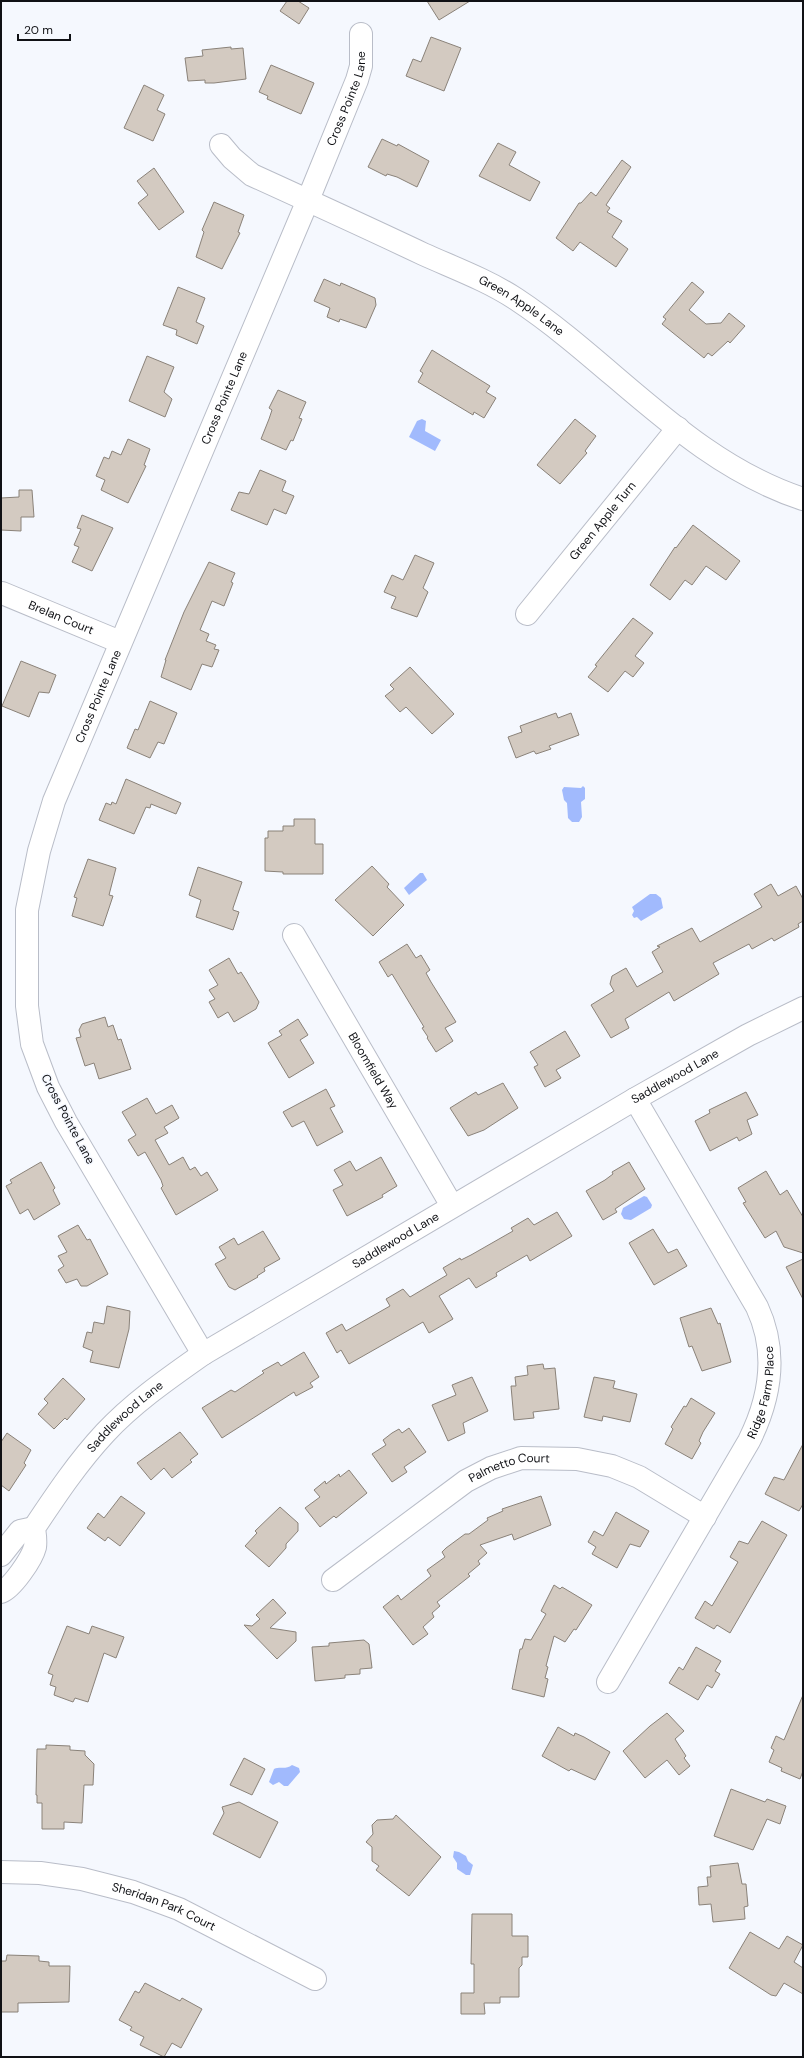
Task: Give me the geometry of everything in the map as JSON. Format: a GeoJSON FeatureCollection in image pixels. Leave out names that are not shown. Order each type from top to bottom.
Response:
{"type":"FeatureCollection","features":[{"type":"Feature","properties":{"kind":"street","name":"Cross Pointe Lane"},"geometry":{"type":"LineString","coordinates":[[203,1354],[55,1101],[36,1056],[28,1020],[27,910],[39,851],[54,801],[308,200],[359,73],[361,34]]}},
{"type":"Feature","properties":{"kind":"street","name":"Green Apple Lane"},"geometry":{"type":"LineString","coordinates":[[221,145],[232,158],[252,175],[492,285],[515,298],[549,322],[704,448],[748,477],[769,487],[803,499]]}},
{"type":"Feature","properties":{"kind":"street","name":"Green Apple Turn"},"geometry":{"type":"LineString","coordinates":[[527,614],[678,428]]}},
{"type":"Feature","properties":{"kind":"street","name":"Brelan Court"},"geometry":{"type":"LineString","coordinates":[[2,593],[120,642]]}},
{"type":"Feature","properties":{"kind":"street","name":"Bloomfield Way"},"geometry":{"type":"LineString","coordinates":[[294,935],[452,1206]]}},
{"type":"Feature","properties":{"kind":"street","name":"Saddlewood Lane"},"geometry":{"type":"LineString","coordinates":[[34,1528],[79,1464],[105,1433],[146,1396],[203,1354],[635,1099],[748,1035],[803,1008]]}},
{"type":"Feature","properties":{"kind":"street","name":"Ridge Farm Place"},"geometry":{"type":"LineString","coordinates":[[608,1682],[749,1441],[763,1410],[771,1368],[768,1341],[761,1317],[751,1296],[635,1099]]}},
{"type":"Feature","properties":{"kind":"street","name":"Palmetto Court"},"geometry":{"type":"LineString","coordinates":[[333,1580],[466,1481],[491,1468],[522,1458],[577,1459],[612,1466],[639,1476],[705,1517]]}},
{"type":"Feature","properties":{"kind":"street"},"geometry":{"type":"LineString","coordinates":[[1,1592],[9,1588],[26,1563],[34,1549],[36,1538],[34,1528],[20,1531],[3,1552],[26,1563]]}},
{"type":"Feature","properties":{"kind":"street","name":"Sheridan Park Court"},"geometry":{"type":"LineString","coordinates":[[1,1872],[40,1873],[82,1879],[134,1892],[179,1909],[315,1979]]}},
{"type":"Feature","properties":{"kind":"water"},"geometry":{"type":"Polygon","coordinates":[[[422,419],[426,421],[425,431],[441,440],[435,451],[409,437],[417,421],[422,419]]]}},
{"type":"Feature","properties":{"kind":"water"},"geometry":{"type":"Polygon","coordinates":[[[583,786],[585,788],[585,799],[581,802],[582,817],[579,822],[572,822],[568,818],[567,803],[564,800],[562,790],[564,787],[581,788],[583,786]]]}},
{"type":"Feature","properties":{"kind":"water"},"geometry":{"type":"Polygon","coordinates":[[[420,873],[423,873],[427,880],[409,895],[404,888],[420,873]]]}},
{"type":"Feature","properties":{"kind":"water"},"geometry":{"type":"Polygon","coordinates":[[[650,894],[656,894],[661,898],[663,908],[641,921],[637,917],[634,918],[632,915],[634,911],[632,907],[650,894]]]}},
{"type":"Feature","properties":{"kind":"water"},"geometry":{"type":"Polygon","coordinates":[[[644,1196],[647,1197],[652,1205],[651,1208],[631,1220],[624,1219],[621,1214],[623,1208],[644,1196]]]}},
{"type":"Feature","properties":{"kind":"water"},"geometry":{"type":"Polygon","coordinates":[[[292,1765],[299,1768],[300,1772],[288,1786],[284,1786],[279,1782],[273,1785],[269,1782],[274,1769],[292,1765]]]}},
{"type":"Feature","properties":{"kind":"water"},"geometry":{"type":"Polygon","coordinates":[[[454,1851],[466,1856],[468,1861],[473,1865],[470,1875],[466,1875],[457,1869],[457,1863],[453,1857],[454,1851]]]}},
{"type":"Feature","properties":{"kind":"building"},"geometry":{"type":"Polygon","coordinates":[[[287,1],[298,1],[309,8],[299,24],[280,11],[287,1]]]}},
{"type":"Feature","properties":{"kind":"building"},"geometry":{"type":"Polygon","coordinates":[[[427,1],[470,1],[439,20],[427,1]]]}},
{"type":"Feature","properties":{"kind":"building"},"geometry":{"type":"Polygon","coordinates":[[[431,37],[461,48],[444,91],[406,76],[413,59],[421,62],[431,37]]]}},
{"type":"Feature","properties":{"kind":"building"},"geometry":{"type":"Polygon","coordinates":[[[231,47],[231,49],[243,48],[246,79],[214,83],[205,83],[205,80],[188,81],[185,58],[203,56],[202,50],[231,47]]]}},
{"type":"Feature","properties":{"kind":"building"},"geometry":{"type":"Polygon","coordinates":[[[271,65],[314,83],[301,114],[267,99],[268,96],[259,92],[271,65]]]}},
{"type":"Feature","properties":{"kind":"building"},"geometry":{"type":"Polygon","coordinates":[[[144,85],[164,95],[157,110],[165,114],[153,141],[124,128],[144,85]]]}},
{"type":"Feature","properties":{"kind":"building"},"geometry":{"type":"Polygon","coordinates":[[[382,139],[397,146],[398,144],[429,161],[417,187],[397,177],[387,174],[386,176],[368,167],[382,139]]]}},
{"type":"Feature","properties":{"kind":"building"},"geometry":{"type":"Polygon","coordinates":[[[498,143],[516,152],[509,165],[540,182],[530,201],[479,176],[498,143]]]}},
{"type":"Feature","properties":{"kind":"building"},"geometry":{"type":"Polygon","coordinates":[[[622,160],[631,167],[606,205],[610,208],[607,212],[622,221],[612,237],[628,249],[616,267],[580,242],[573,251],[556,238],[579,203],[581,203],[591,192],[596,196],[622,160]]]}},
{"type":"Feature","properties":{"kind":"building"},"geometry":{"type":"Polygon","coordinates":[[[154,168],[184,212],[159,230],[138,203],[148,195],[137,181],[154,168]]]}},
{"type":"Feature","properties":{"kind":"building"},"geometry":{"type":"Polygon","coordinates":[[[214,202],[244,215],[238,232],[240,233],[222,269],[196,257],[204,232],[202,230],[214,202]]]}},
{"type":"Feature","properties":{"kind":"building"},"geometry":{"type":"Polygon","coordinates":[[[324,279],[340,286],[341,283],[375,298],[376,305],[366,328],[340,319],[339,322],[327,317],[330,308],[314,301],[324,279]]]}},
{"type":"Feature","properties":{"kind":"building"},"geometry":{"type":"Polygon","coordinates":[[[692,282],[704,292],[689,310],[706,324],[721,323],[729,313],[745,326],[730,343],[728,341],[712,356],[708,353],[704,358],[662,324],[666,319],[663,317],[692,282]]]}},
{"type":"Feature","properties":{"kind":"building"},"geometry":{"type":"Polygon","coordinates":[[[178,287],[205,298],[196,322],[204,326],[197,344],[176,335],[177,330],[163,325],[178,287]]]}},
{"type":"Feature","properties":{"kind":"building"},"geometry":{"type":"Polygon","coordinates":[[[432,350],[490,386],[486,392],[496,398],[484,418],[474,412],[473,415],[418,382],[423,373],[420,371],[432,350]]]}},
{"type":"Feature","properties":{"kind":"building"},"geometry":{"type":"Polygon","coordinates":[[[147,356],[174,367],[164,392],[172,399],[165,417],[129,401],[147,356]]]}},
{"type":"Feature","properties":{"kind":"building"},"geometry":{"type":"Polygon","coordinates":[[[278,390],[306,402],[299,418],[302,419],[293,441],[291,440],[286,450],[261,439],[272,410],[269,408],[278,390]]]}},
{"type":"Feature","properties":{"kind":"building"},"geometry":{"type":"Polygon","coordinates":[[[575,419],[596,436],[585,451],[587,453],[560,484],[537,465],[575,419]]]}},
{"type":"Feature","properties":{"kind":"building"},"geometry":{"type":"Polygon","coordinates":[[[128,439],[150,449],[144,465],[146,466],[128,503],[101,490],[105,480],[96,476],[104,457],[109,459],[112,451],[121,455],[128,439]]]}},
{"type":"Feature","properties":{"kind":"building"},"geometry":{"type":"Polygon","coordinates":[[[260,470],[286,481],[282,491],[294,496],[286,514],[274,509],[267,525],[231,510],[239,492],[249,494],[260,470]]]}},
{"type":"Feature","properties":{"kind":"building"},"geometry":{"type":"Polygon","coordinates":[[[19,490],[32,490],[34,517],[21,517],[21,531],[1,530],[1,498],[19,497],[19,490]]]}},
{"type":"Feature","properties":{"kind":"building"},"geometry":{"type":"Polygon","coordinates":[[[82,515],[113,528],[92,571],[72,562],[79,547],[74,545],[81,529],[77,528],[82,515]]]}},
{"type":"Feature","properties":{"kind":"building"},"geometry":{"type":"Polygon","coordinates":[[[693,525],[740,561],[726,580],[706,566],[692,585],[685,580],[670,600],[650,585],[675,547],[676,548],[693,525]]]}},
{"type":"Feature","properties":{"kind":"building"},"geometry":{"type":"Polygon","coordinates":[[[415,555],[434,563],[423,588],[428,592],[417,617],[391,608],[396,597],[384,592],[392,575],[403,580],[415,555]]]}},
{"type":"Feature","properties":{"kind":"building"},"geometry":{"type":"Polygon","coordinates":[[[209,562],[235,573],[231,582],[233,583],[224,606],[212,601],[200,630],[209,634],[206,641],[216,645],[214,649],[219,650],[212,667],[202,664],[191,690],[161,677],[165,660],[184,612],[209,562]]]}},
{"type":"Feature","properties":{"kind":"building"},"geometry":{"type":"Polygon","coordinates":[[[633,618],[653,633],[635,656],[644,663],[633,677],[625,671],[608,692],[588,677],[597,666],[595,665],[633,618]]]}},
{"type":"Feature","properties":{"kind":"building"},"geometry":{"type":"Polygon","coordinates":[[[21,661],[56,675],[49,693],[39,692],[29,717],[2,706],[21,661]]]}},
{"type":"Feature","properties":{"kind":"building"},"geometry":{"type":"Polygon","coordinates":[[[410,667],[454,714],[432,734],[406,707],[400,712],[385,696],[394,689],[390,685],[410,667]]]}},
{"type":"Feature","properties":{"kind":"building"},"geometry":{"type":"Polygon","coordinates":[[[150,701],[177,713],[164,744],[158,742],[150,758],[127,748],[135,729],[138,730],[150,701]]]}},
{"type":"Feature","properties":{"kind":"building"},"geometry":{"type":"Polygon","coordinates":[[[556,713],[558,718],[571,713],[579,735],[549,746],[551,749],[536,754],[534,751],[516,758],[508,737],[522,732],[520,726],[556,713]]]}},
{"type":"Feature","properties":{"kind":"building"},"geometry":{"type":"Polygon","coordinates":[[[126,779],[181,803],[176,814],[151,804],[150,808],[146,807],[134,834],[99,820],[106,803],[111,805],[112,802],[116,804],[126,779]]]}},
{"type":"Feature","properties":{"kind":"building"},"geometry":{"type":"Polygon","coordinates":[[[294,819],[315,819],[315,844],[323,844],[323,874],[283,874],[283,872],[265,871],[265,838],[268,838],[268,831],[283,831],[283,826],[294,826],[294,819]]]}},
{"type":"Feature","properties":{"kind":"building"},"geometry":{"type":"Polygon","coordinates":[[[88,859],[116,868],[109,895],[113,896],[103,926],[72,916],[77,898],[74,897],[88,859]]]}},
{"type":"Feature","properties":{"kind":"building"},"geometry":{"type":"Polygon","coordinates":[[[372,866],[389,884],[387,887],[404,905],[373,936],[335,900],[372,866]]]}},
{"type":"Feature","properties":{"kind":"building"},"geometry":{"type":"Polygon","coordinates":[[[198,867],[242,882],[233,908],[233,910],[239,912],[233,930],[196,917],[201,900],[189,895],[198,867]]]}},
{"type":"Feature","properties":{"kind":"building"},"geometry":{"type":"Polygon","coordinates":[[[771,884],[778,896],[796,886],[803,899],[803,921],[798,924],[799,927],[774,941],[772,938],[752,949],[749,944],[713,963],[719,974],[674,1001],[669,992],[625,1019],[629,1028],[611,1038],[591,1005],[614,991],[610,984],[612,976],[626,968],[637,987],[663,972],[652,952],[660,947],[657,946],[692,928],[700,942],[762,907],[754,894],[771,884]]]}},
{"type":"Feature","properties":{"kind":"building"},"geometry":{"type":"Polygon","coordinates":[[[407,944],[416,958],[421,955],[430,970],[426,973],[456,1022],[445,1028],[453,1041],[436,1052],[422,1028],[424,1027],[392,974],[388,977],[379,962],[407,944]]]}},
{"type":"Feature","properties":{"kind":"building"},"geometry":{"type":"Polygon","coordinates":[[[229,958],[238,974],[241,972],[259,1002],[256,1009],[234,1022],[228,1012],[218,1018],[209,1002],[215,999],[209,990],[218,985],[209,970],[229,958]]]}},
{"type":"Feature","properties":{"kind":"building"},"geometry":{"type":"Polygon","coordinates":[[[105,1017],[108,1027],[113,1025],[118,1040],[121,1039],[131,1069],[99,1079],[94,1063],[85,1066],[76,1038],[81,1037],[79,1030],[82,1024],[105,1017]]]}},
{"type":"Feature","properties":{"kind":"building"},"geometry":{"type":"Polygon","coordinates":[[[298,1019],[308,1035],[300,1040],[314,1063],[289,1078],[268,1043],[282,1035],[279,1031],[298,1019]]]}},
{"type":"Feature","properties":{"kind":"building"},"geometry":{"type":"Polygon","coordinates":[[[565,1031],[580,1056],[556,1070],[561,1078],[545,1087],[534,1067],[538,1065],[530,1052],[565,1031]]]}},
{"type":"Feature","properties":{"kind":"building"},"geometry":{"type":"Polygon","coordinates":[[[503,1083],[518,1108],[484,1130],[468,1136],[450,1108],[476,1092],[478,1095],[503,1083]]]}},
{"type":"Feature","properties":{"kind":"building"},"geometry":{"type":"Polygon","coordinates":[[[326,1089],[335,1106],[330,1108],[343,1132],[317,1146],[304,1121],[292,1127],[283,1112],[326,1089]]]}},
{"type":"Feature","properties":{"kind":"building"},"geometry":{"type":"Polygon","coordinates":[[[746,1092],[758,1115],[747,1120],[752,1134],[739,1141],[737,1137],[710,1151],[695,1121],[710,1113],[709,1110],[746,1092]]]}},
{"type":"Feature","properties":{"kind":"building"},"geometry":{"type":"Polygon","coordinates":[[[147,1098],[156,1114],[172,1105],[179,1118],[164,1127],[168,1133],[155,1140],[169,1165],[183,1157],[190,1170],[195,1167],[201,1176],[207,1172],[218,1190],[176,1215],[161,1188],[163,1186],[161,1180],[145,1152],[138,1156],[128,1140],[136,1135],[122,1112],[147,1098]]]}},
{"type":"Feature","properties":{"kind":"building"},"geometry":{"type":"Polygon","coordinates":[[[381,1157],[397,1186],[382,1195],[383,1197],[347,1216],[333,1190],[343,1185],[334,1170],[350,1161],[356,1171],[381,1157]]]}},
{"type":"Feature","properties":{"kind":"building"},"geometry":{"type":"Polygon","coordinates":[[[41,1162],[55,1188],[53,1190],[60,1204],[34,1220],[28,1209],[20,1214],[6,1186],[12,1183],[10,1180],[41,1162]]]}},
{"type":"Feature","properties":{"kind":"building"},"geometry":{"type":"Polygon","coordinates":[[[629,1162],[645,1189],[615,1209],[617,1212],[603,1220],[586,1191],[605,1180],[613,1174],[612,1172],[629,1162]]]}},
{"type":"Feature","properties":{"kind":"building"},"geometry":{"type":"Polygon","coordinates":[[[766,1171],[780,1195],[787,1190],[803,1217],[803,1253],[784,1247],[776,1231],[765,1238],[743,1203],[746,1202],[738,1188],[766,1171]]]}},
{"type":"Feature","properties":{"kind":"building"},"geometry":{"type":"Polygon","coordinates":[[[557,1212],[572,1236],[530,1261],[527,1255],[496,1273],[497,1276],[476,1288],[469,1278],[439,1296],[453,1319],[429,1333],[423,1322],[349,1364],[341,1350],[337,1353],[326,1333],[342,1324],[346,1331],[390,1306],[386,1299],[403,1289],[410,1297],[447,1275],[443,1268],[460,1258],[461,1260],[471,1255],[513,1231],[511,1228],[528,1218],[534,1225],[557,1212]]]}},
{"type":"Feature","properties":{"kind":"building"},"geometry":{"type":"Polygon","coordinates":[[[78,1225],[87,1240],[90,1239],[108,1274],[87,1286],[81,1286],[77,1279],[66,1283],[58,1270],[64,1266],[58,1256],[67,1252],[58,1236],[78,1225]]]}},
{"type":"Feature","properties":{"kind":"building"},"geometry":{"type":"Polygon","coordinates":[[[653,1229],[668,1253],[677,1249],[687,1266],[654,1285],[629,1243],[653,1229]]]}},
{"type":"Feature","properties":{"kind":"building"},"geometry":{"type":"Polygon","coordinates":[[[263,1231],[280,1259],[264,1268],[265,1271],[257,1276],[258,1277],[235,1290],[229,1287],[215,1264],[226,1258],[219,1247],[234,1238],[238,1245],[263,1231]]]}},
{"type":"Feature","properties":{"kind":"building"},"geometry":{"type":"Polygon","coordinates":[[[803,1259],[803,1299],[786,1267],[803,1259]]]}},
{"type":"Feature","properties":{"kind":"building"},"geometry":{"type":"Polygon","coordinates":[[[107,1306],[130,1311],[129,1329],[119,1368],[90,1362],[93,1351],[83,1347],[87,1332],[92,1333],[94,1322],[104,1324],[107,1306]]]}},
{"type":"Feature","properties":{"kind":"building"},"geometry":{"type":"Polygon","coordinates":[[[711,1308],[718,1324],[720,1323],[731,1362],[702,1371],[692,1346],[689,1347],[680,1318],[711,1308]]]}},
{"type":"Feature","properties":{"kind":"building"},"geometry":{"type":"Polygon","coordinates":[[[304,1352],[319,1377],[310,1383],[313,1387],[296,1396],[294,1392],[222,1438],[202,1408],[231,1390],[235,1392],[264,1373],[262,1371],[278,1362],[281,1366],[304,1352]]]}},
{"type":"Feature","properties":{"kind":"building"},"geometry":{"type":"Polygon","coordinates":[[[543,1364],[544,1369],[555,1368],[559,1409],[533,1412],[534,1418],[514,1420],[511,1386],[516,1386],[515,1377],[528,1375],[527,1366],[543,1364]]]}},
{"type":"Feature","properties":{"kind":"building"},"geometry":{"type":"Polygon","coordinates":[[[472,1377],[488,1411],[463,1423],[465,1433],[448,1441],[432,1405],[456,1395],[452,1385],[472,1377]]]}},
{"type":"Feature","properties":{"kind":"building"},"geometry":{"type":"Polygon","coordinates":[[[594,1377],[615,1381],[613,1388],[637,1394],[630,1422],[603,1416],[602,1421],[584,1417],[594,1377]]]}},
{"type":"Feature","properties":{"kind":"building"},"geometry":{"type":"Polygon","coordinates":[[[63,1378],[85,1399],[67,1420],[65,1418],[54,1429],[38,1414],[48,1403],[44,1399],[63,1378]]]}},
{"type":"Feature","properties":{"kind":"building"},"geometry":{"type":"Polygon","coordinates":[[[691,1398],[715,1413],[703,1432],[699,1441],[701,1443],[692,1459],[665,1444],[673,1429],[671,1427],[684,1406],[686,1407],[691,1398]]]}},
{"type":"Feature","properties":{"kind":"building"},"geometry":{"type":"Polygon","coordinates":[[[409,1428],[426,1452],[404,1467],[407,1472],[392,1482],[372,1454],[386,1445],[383,1440],[392,1433],[399,1429],[402,1433],[409,1428]]]}},
{"type":"Feature","properties":{"kind":"building"},"geometry":{"type":"Polygon","coordinates":[[[180,1432],[198,1454],[190,1460],[192,1462],[172,1478],[164,1468],[151,1480],[137,1463],[180,1432]]]}},
{"type":"Feature","properties":{"kind":"building"},"geometry":{"type":"Polygon","coordinates":[[[7,1433],[31,1450],[24,1463],[26,1465],[9,1491],[1,1485],[1,1442],[7,1433]]]}},
{"type":"Feature","properties":{"kind":"building"},"geometry":{"type":"Polygon","coordinates":[[[803,1444],[803,1504],[799,1511],[765,1494],[774,1477],[784,1480],[803,1444]]]}},
{"type":"Feature","properties":{"kind":"building"},"geometry":{"type":"Polygon","coordinates":[[[349,1470],[367,1493],[336,1518],[334,1516],[320,1527],[305,1508],[320,1497],[314,1490],[325,1481],[326,1484],[339,1474],[340,1477],[349,1470]]]}},
{"type":"Feature","properties":{"kind":"building"},"geometry":{"type":"Polygon","coordinates":[[[121,1496],[145,1513],[120,1546],[108,1537],[105,1541],[87,1528],[98,1513],[104,1518],[121,1496]]]}},
{"type":"Feature","properties":{"kind":"building"},"geometry":{"type":"Polygon","coordinates":[[[541,1496],[551,1525],[514,1540],[512,1534],[480,1545],[487,1553],[478,1561],[480,1564],[468,1574],[470,1576],[437,1602],[440,1606],[432,1613],[434,1617],[423,1627],[428,1634],[413,1645],[383,1607],[398,1595],[401,1600],[431,1576],[427,1570],[445,1557],[442,1552],[465,1534],[469,1534],[488,1520],[487,1518],[503,1511],[502,1509],[541,1496]]]}},
{"type":"Feature","properties":{"kind":"building"},"geometry":{"type":"Polygon","coordinates":[[[280,1507],[298,1523],[298,1531],[286,1544],[286,1548],[269,1567],[245,1546],[257,1533],[255,1531],[280,1507]]]}},
{"type":"Feature","properties":{"kind":"building"},"geometry":{"type":"Polygon","coordinates":[[[616,1512],[649,1531],[640,1547],[630,1544],[617,1568],[592,1554],[596,1547],[588,1542],[594,1531],[603,1536],[616,1512]]]}},
{"type":"Feature","properties":{"kind":"building"},"geometry":{"type":"Polygon","coordinates":[[[762,1521],[787,1535],[730,1633],[717,1625],[714,1629],[695,1618],[705,1601],[712,1606],[738,1562],[730,1557],[739,1541],[748,1544],[762,1521]]]}},
{"type":"Feature","properties":{"kind":"building"},"geometry":{"type":"Polygon","coordinates":[[[554,1585],[560,1589],[562,1587],[592,1605],[576,1630],[574,1629],[565,1642],[554,1636],[546,1666],[548,1667],[545,1678],[548,1679],[544,1697],[512,1689],[520,1649],[522,1649],[525,1639],[531,1640],[546,1614],[541,1611],[554,1585]]]}},
{"type":"Feature","properties":{"kind":"building"},"geometry":{"type":"Polygon","coordinates":[[[273,1599],[286,1613],[270,1628],[296,1632],[296,1641],[277,1659],[244,1625],[252,1626],[260,1619],[256,1615],[273,1599]]]}},
{"type":"Feature","properties":{"kind":"building"},"geometry":{"type":"Polygon","coordinates":[[[67,1626],[89,1634],[92,1626],[124,1637],[116,1658],[104,1653],[88,1702],[75,1698],[73,1702],[54,1695],[56,1687],[50,1685],[53,1675],[48,1673],[67,1626]]]}},
{"type":"Feature","properties":{"kind":"building"},"geometry":{"type":"Polygon","coordinates":[[[364,1640],[369,1644],[372,1668],[360,1669],[360,1674],[345,1675],[345,1678],[315,1681],[312,1647],[329,1646],[329,1643],[364,1640]]]}},
{"type":"Feature","properties":{"kind":"building"},"geometry":{"type":"Polygon","coordinates":[[[696,1647],[721,1661],[715,1671],[720,1674],[712,1688],[707,1685],[698,1700],[669,1683],[679,1667],[683,1670],[696,1647]]]}},
{"type":"Feature","properties":{"kind":"building"},"geometry":{"type":"Polygon","coordinates":[[[803,1695],[803,1771],[800,1779],[781,1771],[782,1768],[769,1762],[774,1750],[771,1748],[776,1736],[784,1740],[803,1695]]]}},
{"type":"Feature","properties":{"kind":"building"},"geometry":{"type":"Polygon","coordinates":[[[667,1713],[684,1731],[675,1739],[686,1756],[684,1758],[690,1766],[679,1775],[667,1760],[645,1778],[623,1751],[650,1726],[667,1713]]]}},
{"type":"Feature","properties":{"kind":"building"},"geometry":{"type":"Polygon","coordinates":[[[558,1727],[574,1736],[575,1733],[584,1737],[610,1752],[595,1780],[571,1769],[569,1771],[542,1756],[558,1727]]]}},
{"type":"Feature","properties":{"kind":"building"},"geometry":{"type":"Polygon","coordinates":[[[46,1745],[70,1746],[70,1750],[85,1751],[85,1755],[94,1764],[93,1785],[84,1785],[82,1823],[64,1822],[64,1829],[42,1829],[42,1803],[37,1803],[36,1795],[37,1749],[46,1749],[46,1745]]]}},
{"type":"Feature","properties":{"kind":"building"},"geometry":{"type":"Polygon","coordinates":[[[244,1758],[265,1769],[252,1795],[230,1785],[244,1758]]]}},
{"type":"Feature","properties":{"kind":"building"},"geometry":{"type":"Polygon","coordinates":[[[731,1789],[765,1802],[767,1799],[786,1806],[780,1824],[767,1819],[753,1850],[714,1836],[731,1789]]]}},
{"type":"Feature","properties":{"kind":"building"},"geometry":{"type":"Polygon","coordinates":[[[239,1802],[278,1822],[260,1858],[213,1834],[224,1813],[222,1807],[239,1802]]]}},
{"type":"Feature","properties":{"kind":"building"},"geometry":{"type":"Polygon","coordinates":[[[396,1815],[441,1857],[409,1896],[376,1870],[379,1866],[372,1861],[372,1847],[366,1842],[373,1834],[372,1825],[377,1820],[393,1819],[396,1815]]]}},
{"type":"Feature","properties":{"kind":"building"},"geometry":{"type":"Polygon","coordinates":[[[738,1863],[742,1884],[746,1884],[748,1906],[744,1907],[745,1919],[713,1922],[711,1904],[699,1905],[698,1887],[708,1886],[707,1877],[711,1877],[710,1866],[738,1863]]]}},
{"type":"Feature","properties":{"kind":"building"},"geometry":{"type":"Polygon","coordinates":[[[472,1914],[512,1914],[512,1936],[528,1936],[528,1957],[522,1957],[522,1965],[519,1968],[519,1997],[500,1997],[500,2003],[484,2003],[485,2014],[461,2014],[461,1993],[474,1993],[474,1964],[471,1964],[472,1914]]]}},
{"type":"Feature","properties":{"kind":"building"},"geometry":{"type":"Polygon","coordinates":[[[750,1932],[779,1949],[787,1936],[803,1945],[794,1962],[803,1968],[803,1994],[784,1983],[776,1996],[771,1995],[729,1968],[750,1932]]]}},
{"type":"Feature","properties":{"kind":"building"},"geometry":{"type":"Polygon","coordinates":[[[7,1955],[39,1956],[39,1961],[49,1962],[49,1966],[70,1966],[69,2002],[18,2003],[18,2012],[1,2012],[1,1961],[6,1961],[7,1955]]]}},
{"type":"Feature","properties":{"kind":"building"},"geometry":{"type":"Polygon","coordinates":[[[145,1983],[180,2001],[182,1998],[202,2009],[181,2048],[172,2043],[164,2057],[140,2045],[144,2037],[130,2030],[132,2027],[119,2020],[135,1991],[139,1993],[145,1983]]]}}]}
